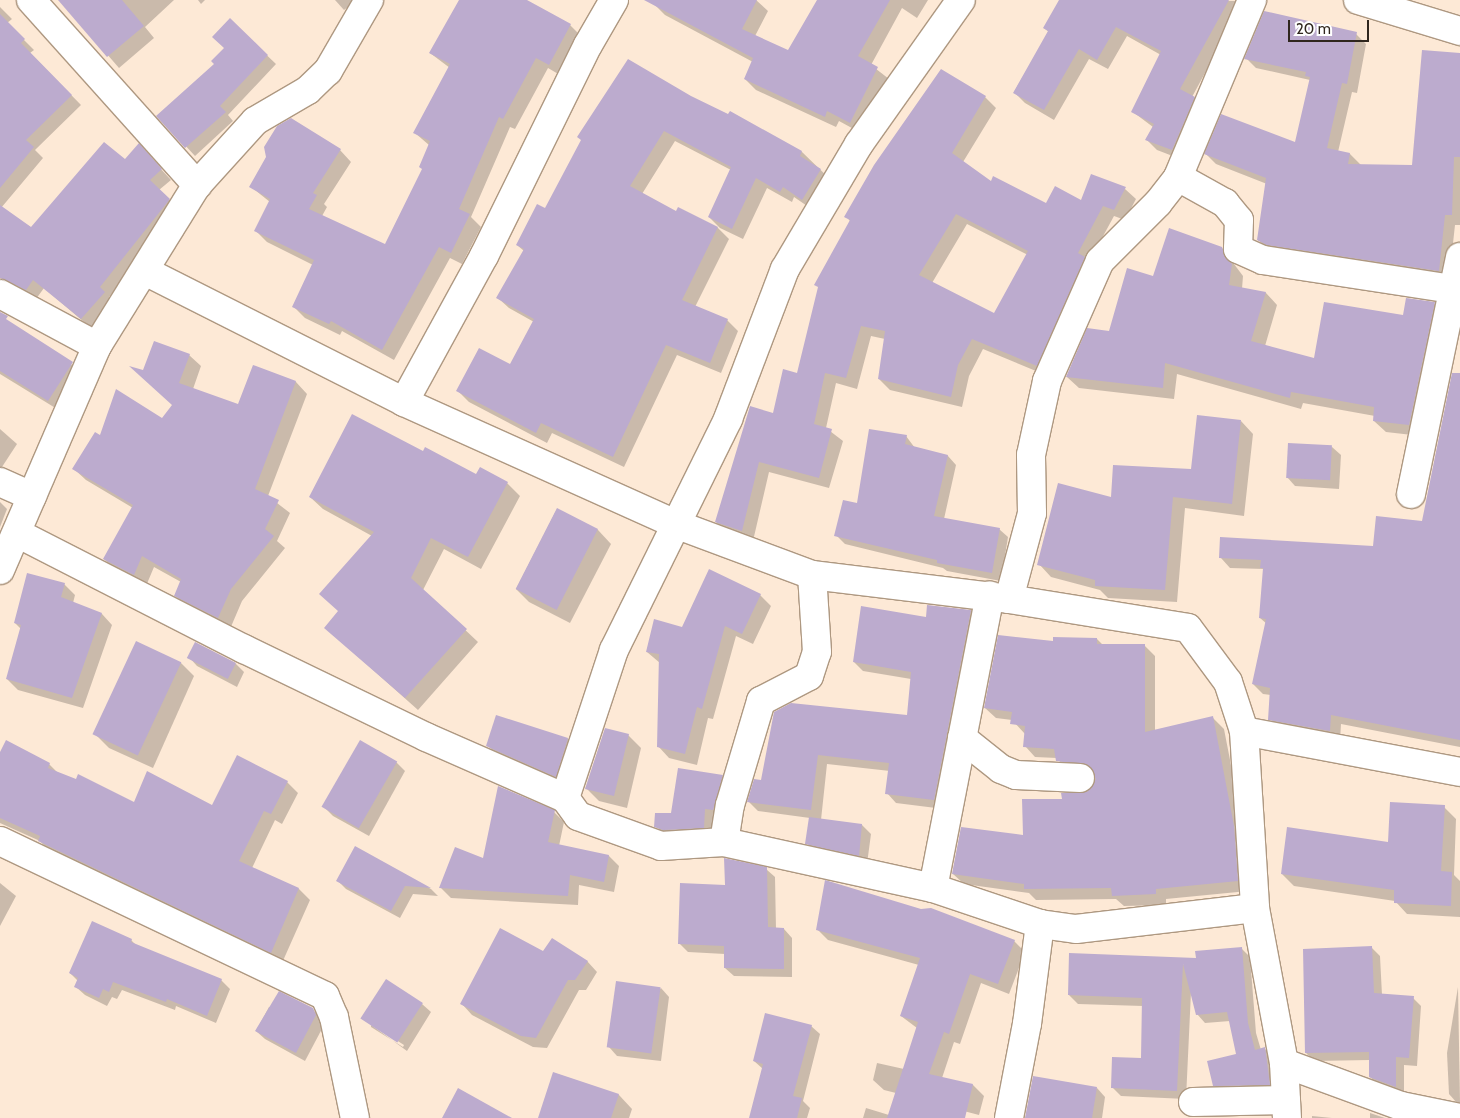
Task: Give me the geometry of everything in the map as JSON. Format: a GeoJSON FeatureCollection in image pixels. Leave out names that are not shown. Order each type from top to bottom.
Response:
{"type":"FeatureCollection","features":[{"type":"Feature","properties":{"kind":"street"},"geometry":{"type":"LineString","coordinates":[[31,0],[197,185]]}},
{"type":"Feature","properties":{"kind":"street"},"geometry":{"type":"LineString","coordinates":[[0,570],[97,346],[197,185],[255,121],[308,90],[328,71],[368,0]]}},
{"type":"Feature","properties":{"kind":"street"},"geometry":{"type":"LineString","coordinates":[[404,402],[484,256],[588,45],[614,0]]}},
{"type":"Feature","properties":{"kind":"street"},"geometry":{"type":"LineString","coordinates":[[565,798],[614,650],[678,525],[728,419],[785,268],[860,144],[960,0]]}},
{"type":"Feature","properties":{"kind":"street"},"geometry":{"type":"LineString","coordinates":[[933,888],[962,738],[999,598],[1032,513],[1031,455],[1047,381],[1100,260],[1158,203],[1178,177],[1252,0]]}},
{"type":"Feature","properties":{"kind":"street"},"geometry":{"type":"LineString","coordinates":[[1358,0],[1460,31]]}},
{"type":"Feature","properties":{"kind":"street"},"geometry":{"type":"LineString","coordinates":[[1178,177],[1225,203],[1239,220],[1238,249],[1263,260],[1457,290]]}},
{"type":"Feature","properties":{"kind":"street"},"geometry":{"type":"LineString","coordinates":[[1411,494],[1457,290],[1460,257]]}},
{"type":"Feature","properties":{"kind":"street"},"geometry":{"type":"LineString","coordinates":[[145,271],[404,402],[678,525],[812,575],[999,598],[1188,628],[1228,682],[1244,731],[1255,908],[1284,1063],[1286,1109],[1193,1102]]}},
{"type":"Feature","properties":{"kind":"street"},"geometry":{"type":"LineString","coordinates":[[0,294],[97,346]]}},
{"type":"Feature","properties":{"kind":"street"},"geometry":{"type":"LineString","coordinates":[[0,482],[32,496]]}},
{"type":"Feature","properties":{"kind":"street"},"geometry":{"type":"LineString","coordinates":[[17,533],[252,653],[426,737],[565,798],[578,816],[660,846],[724,842],[933,888],[1040,924],[1076,929],[1112,927],[1255,908]]}},
{"type":"Feature","properties":{"kind":"street"},"geometry":{"type":"LineString","coordinates":[[724,842],[730,805],[761,701],[772,693],[809,676],[817,652],[812,575]]}},
{"type":"Feature","properties":{"kind":"street"},"geometry":{"type":"LineString","coordinates":[[1244,731],[1460,772]]}},
{"type":"Feature","properties":{"kind":"street"},"geometry":{"type":"LineString","coordinates":[[962,738],[1001,769],[1016,775],[1080,778]]}},
{"type":"Feature","properties":{"kind":"street"},"geometry":{"type":"LineString","coordinates":[[0,841],[325,996],[334,1017],[355,1118]]}},
{"type":"Feature","properties":{"kind":"street"},"geometry":{"type":"LineString","coordinates":[[1009,1118],[1027,1024],[1040,924]]}},
{"type":"Feature","properties":{"kind":"street"},"geometry":{"type":"LineString","coordinates":[[1284,1063],[1400,1106],[1460,1118]]}},
{"type":"Feature","properties":{"kind":"building"},"geometry":{"type":"Polygon","coordinates":[[[58,0],[122,0],[144,26],[107,57],[58,0]]]}},
{"type":"Feature","properties":{"kind":"building"},"geometry":{"type":"Polygon","coordinates":[[[459,0],[527,0],[571,24],[549,65],[536,58],[503,119],[499,117],[459,209],[470,214],[451,253],[439,247],[382,350],[331,321],[329,324],[292,307],[314,260],[254,231],[270,199],[249,187],[266,157],[264,147],[277,126],[291,118],[341,149],[313,193],[317,195],[309,209],[385,244],[422,169],[419,167],[430,141],[413,133],[450,64],[429,53],[459,0]]]}},
{"type":"Feature","properties":{"kind":"building"},"geometry":{"type":"Polygon","coordinates":[[[644,0],[757,0],[742,29],[788,50],[817,0],[890,0],[858,56],[878,67],[850,123],[827,111],[825,117],[744,79],[753,58],[644,0]]]}},
{"type":"Feature","properties":{"kind":"building"},"geometry":{"type":"Polygon","coordinates":[[[1059,0],[1229,0],[1180,89],[1195,97],[1172,150],[1145,140],[1154,124],[1131,112],[1161,51],[1116,27],[1097,60],[1079,49],[1044,110],[1013,93],[1048,31],[1043,28],[1059,0]]]}},
{"type":"Feature","properties":{"kind":"building"},"geometry":{"type":"Polygon","coordinates":[[[1264,11],[1357,32],[1347,84],[1342,83],[1327,148],[1350,153],[1348,164],[1412,165],[1422,50],[1460,53],[1460,157],[1454,157],[1452,215],[1445,215],[1439,271],[1267,245],[1257,240],[1266,178],[1204,154],[1221,114],[1295,142],[1310,77],[1305,76],[1306,72],[1244,59],[1264,11]]]}},
{"type":"Feature","properties":{"kind":"building"},"geometry":{"type":"Polygon","coordinates":[[[0,14],[25,39],[21,43],[72,95],[26,140],[34,147],[0,188],[0,14]]]}},
{"type":"Feature","properties":{"kind":"building"},"geometry":{"type":"Polygon","coordinates":[[[230,18],[268,55],[220,106],[226,112],[185,148],[156,116],[214,64],[211,61],[224,48],[212,37],[230,18]]]}},
{"type":"Feature","properties":{"kind":"building"},"geometry":{"type":"Polygon","coordinates":[[[628,59],[691,96],[728,114],[730,111],[802,151],[800,156],[821,169],[802,200],[783,187],[780,192],[756,178],[732,229],[708,217],[731,167],[664,131],[630,186],[676,211],[678,207],[718,227],[682,300],[728,319],[710,363],[666,345],[613,457],[541,423],[536,433],[456,391],[479,348],[510,364],[534,319],[496,298],[524,249],[516,245],[537,204],[545,208],[581,140],[577,137],[628,59]]]}},
{"type":"Feature","properties":{"kind":"building"},"geometry":{"type":"Polygon","coordinates":[[[941,69],[986,96],[952,153],[991,181],[993,176],[1046,203],[1055,186],[1081,200],[1091,174],[1126,187],[1114,210],[1103,206],[1078,253],[1085,257],[1037,366],[972,339],[958,365],[951,397],[878,379],[885,331],[861,326],[846,378],[825,373],[814,424],[832,429],[819,478],[759,462],[742,531],[715,522],[750,406],[773,413],[783,369],[797,373],[818,287],[814,285],[850,220],[844,217],[874,165],[941,69]],[[956,214],[919,275],[994,313],[1028,251],[956,214]]]}},
{"type":"Feature","properties":{"kind":"building"},"geometry":{"type":"Polygon","coordinates":[[[104,142],[125,159],[139,143],[162,169],[150,180],[170,199],[100,287],[105,292],[81,319],[33,280],[26,290],[0,278],[0,205],[31,227],[104,142]]]}},
{"type":"Feature","properties":{"kind":"building"},"geometry":{"type":"Polygon","coordinates":[[[1169,228],[1222,247],[1225,257],[1232,264],[1229,285],[1266,292],[1251,341],[1314,358],[1324,302],[1403,315],[1406,298],[1435,302],[1409,425],[1373,421],[1374,407],[1291,392],[1290,398],[1165,363],[1163,388],[1066,377],[1087,328],[1109,331],[1127,268],[1153,276],[1169,228]]]}},
{"type":"Feature","properties":{"kind":"building"},"geometry":{"type":"Polygon","coordinates":[[[0,312],[8,316],[6,319],[73,362],[48,401],[0,371],[0,312]]]}},
{"type":"Feature","properties":{"kind":"building"},"geometry":{"type":"Polygon","coordinates":[[[154,341],[190,354],[179,383],[238,404],[253,365],[296,381],[255,489],[279,500],[265,529],[274,536],[231,589],[218,618],[174,596],[181,579],[142,556],[134,575],[103,559],[133,505],[72,469],[95,432],[100,435],[116,389],[162,418],[172,405],[129,366],[143,370],[154,341]]]}},
{"type":"Feature","properties":{"kind":"building"},"geometry":{"type":"Polygon","coordinates":[[[1452,373],[1460,373],[1460,740],[1331,715],[1330,731],[1268,720],[1270,688],[1252,684],[1266,619],[1259,618],[1263,568],[1260,568],[1261,560],[1219,558],[1220,537],[1373,546],[1376,516],[1422,521],[1452,373]]]}},
{"type":"Feature","properties":{"kind":"building"},"geometry":{"type":"Polygon","coordinates":[[[352,414],[423,451],[425,447],[476,474],[480,467],[508,482],[468,557],[431,538],[411,578],[467,629],[405,698],[324,628],[338,611],[319,594],[374,532],[309,497],[352,414]]]}},
{"type":"Feature","properties":{"kind":"building"},"geometry":{"type":"Polygon","coordinates":[[[1197,415],[1241,420],[1232,504],[1173,497],[1165,590],[1095,586],[1095,580],[1037,565],[1058,483],[1111,497],[1113,465],[1191,469],[1197,415]]]}},
{"type":"Feature","properties":{"kind":"building"},"geometry":{"type":"Polygon","coordinates":[[[869,429],[907,435],[905,444],[948,455],[934,516],[1000,528],[992,573],[937,563],[937,560],[834,536],[843,500],[857,503],[869,429]]]}},
{"type":"Feature","properties":{"kind":"building"},"geometry":{"type":"Polygon","coordinates":[[[1288,443],[1332,445],[1330,480],[1286,478],[1288,443]]]}},
{"type":"Feature","properties":{"kind":"building"},"geometry":{"type":"Polygon","coordinates":[[[557,508],[598,529],[557,610],[516,589],[557,508]]]}},
{"type":"Feature","properties":{"kind":"building"},"geometry":{"type":"Polygon","coordinates":[[[709,569],[761,594],[742,634],[725,626],[702,709],[697,707],[685,754],[657,747],[659,654],[646,652],[654,619],[682,627],[709,569]]]}},
{"type":"Feature","properties":{"kind":"building"},"geometry":{"type":"Polygon","coordinates":[[[27,573],[65,583],[61,597],[102,613],[72,698],[6,679],[21,625],[14,623],[27,573]]]}},
{"type":"Feature","properties":{"kind":"building"},"geometry":{"type":"Polygon","coordinates":[[[927,605],[971,610],[934,800],[885,794],[889,763],[818,755],[811,810],[747,802],[754,779],[761,780],[774,712],[791,703],[907,715],[911,672],[853,662],[861,606],[926,617],[927,605]]]}},
{"type":"Feature","properties":{"kind":"building"},"geometry":{"type":"Polygon","coordinates":[[[998,635],[1053,641],[1053,637],[1097,638],[1097,644],[1145,644],[1145,732],[1213,716],[1234,826],[1238,881],[1156,889],[1156,894],[1112,896],[1111,888],[1024,889],[1024,884],[952,874],[961,827],[1023,835],[1022,799],[1062,799],[1061,793],[1087,792],[1096,779],[1088,765],[1056,761],[1054,749],[1023,747],[1025,726],[1010,724],[1012,712],[984,708],[998,635]]]}},
{"type":"Feature","properties":{"kind":"building"},"geometry":{"type":"Polygon","coordinates":[[[136,641],[181,662],[138,755],[92,734],[136,641]]]}},
{"type":"Feature","properties":{"kind":"building"},"geometry":{"type":"Polygon","coordinates":[[[195,642],[236,663],[228,679],[187,658],[195,642]]]}},
{"type":"Feature","properties":{"kind":"building"},"geometry":{"type":"Polygon","coordinates":[[[496,715],[568,738],[556,777],[486,746],[496,715]]]}},
{"type":"Feature","properties":{"kind":"building"},"geometry":{"type":"Polygon","coordinates":[[[605,728],[629,734],[614,796],[585,789],[605,728]]]}},
{"type":"Feature","properties":{"kind":"building"},"geometry":{"type":"Polygon","coordinates":[[[6,740],[50,763],[48,768],[76,779],[78,774],[134,802],[147,771],[212,805],[237,755],[288,781],[271,814],[264,811],[239,861],[299,888],[271,953],[38,841],[40,836],[0,818],[0,752],[6,740]]]}},
{"type":"Feature","properties":{"kind":"building"},"geometry":{"type":"Polygon","coordinates":[[[360,740],[397,762],[359,828],[322,807],[360,740]]]}},
{"type":"Feature","properties":{"kind":"building"},"geometry":{"type":"Polygon","coordinates":[[[678,768],[723,775],[713,810],[705,809],[704,828],[663,830],[654,827],[655,813],[671,813],[678,768]]]}},
{"type":"Feature","properties":{"kind":"building"},"geometry":{"type":"Polygon","coordinates":[[[498,786],[555,810],[548,842],[609,855],[604,882],[570,875],[568,896],[439,888],[455,847],[483,858],[498,786]]]}},
{"type":"Feature","properties":{"kind":"building"},"geometry":{"type":"Polygon","coordinates":[[[1390,802],[1445,805],[1441,871],[1452,872],[1451,906],[1394,903],[1394,890],[1281,874],[1287,827],[1388,842],[1390,802]]]}},
{"type":"Feature","properties":{"kind":"building"},"geometry":{"type":"Polygon","coordinates":[[[809,817],[862,824],[859,856],[805,844],[809,817]]]}},
{"type":"Feature","properties":{"kind":"building"},"geometry":{"type":"Polygon","coordinates":[[[355,846],[431,888],[405,886],[391,911],[336,881],[355,846]]]}},
{"type":"Feature","properties":{"kind":"building"},"geometry":{"type":"Polygon","coordinates":[[[724,858],[767,867],[768,927],[784,928],[784,969],[724,968],[724,946],[678,944],[680,883],[725,885],[724,858]]]}},
{"type":"Feature","properties":{"kind":"building"},"geometry":{"type":"Polygon","coordinates":[[[825,880],[921,909],[931,908],[1015,940],[998,984],[970,974],[949,1034],[944,1032],[929,1074],[973,1084],[965,1118],[887,1118],[918,1022],[900,1016],[920,958],[816,930],[825,880]]]}},
{"type":"Feature","properties":{"kind":"building"},"geometry":{"type":"Polygon","coordinates":[[[92,921],[132,939],[131,942],[222,979],[207,1016],[167,999],[166,1002],[113,982],[109,992],[103,989],[99,998],[74,987],[78,978],[69,973],[92,921]]]}},
{"type":"Feature","properties":{"kind":"building"},"geometry":{"type":"Polygon","coordinates":[[[500,928],[543,951],[552,938],[588,961],[575,980],[568,980],[536,1038],[521,1036],[460,1004],[500,928]]]}},
{"type":"Feature","properties":{"kind":"building"},"geometry":{"type":"Polygon","coordinates":[[[1372,946],[1374,993],[1414,996],[1409,1058],[1396,1057],[1396,1087],[1369,1077],[1369,1052],[1305,1053],[1303,949],[1372,946]]]}},
{"type":"Feature","properties":{"kind":"building"},"geometry":{"type":"Polygon","coordinates":[[[1242,947],[1248,1023],[1255,1050],[1265,1047],[1270,1085],[1213,1086],[1207,1061],[1236,1054],[1227,1012],[1196,1015],[1183,964],[1177,1091],[1111,1088],[1112,1057],[1141,1058],[1142,998],[1068,995],[1069,953],[1196,958],[1195,951],[1242,947]]]}},
{"type":"Feature","properties":{"kind":"building"},"geometry":{"type":"Polygon","coordinates":[[[386,979],[423,1003],[397,1042],[360,1018],[386,979]]]}},
{"type":"Feature","properties":{"kind":"building"},"geometry":{"type":"Polygon","coordinates":[[[616,981],[661,987],[651,1054],[607,1047],[616,981]]]}},
{"type":"Feature","properties":{"kind":"building"},"geometry":{"type":"Polygon","coordinates":[[[279,991],[313,1008],[316,1015],[296,1053],[255,1031],[279,991]]]}},
{"type":"Feature","properties":{"kind":"building"},"geometry":{"type":"Polygon","coordinates":[[[765,1013],[812,1025],[793,1096],[802,1098],[797,1118],[749,1118],[763,1064],[753,1061],[765,1013]]]}},
{"type":"Feature","properties":{"kind":"building"},"geometry":{"type":"Polygon","coordinates":[[[553,1072],[619,1094],[611,1118],[538,1118],[553,1072]]]}},
{"type":"Feature","properties":{"kind":"building"},"geometry":{"type":"Polygon","coordinates":[[[1033,1076],[1097,1087],[1092,1118],[1025,1118],[1033,1076]]]}},
{"type":"Feature","properties":{"kind":"building"},"geometry":{"type":"Polygon","coordinates":[[[458,1088],[512,1118],[442,1118],[458,1088]]]}}]}
